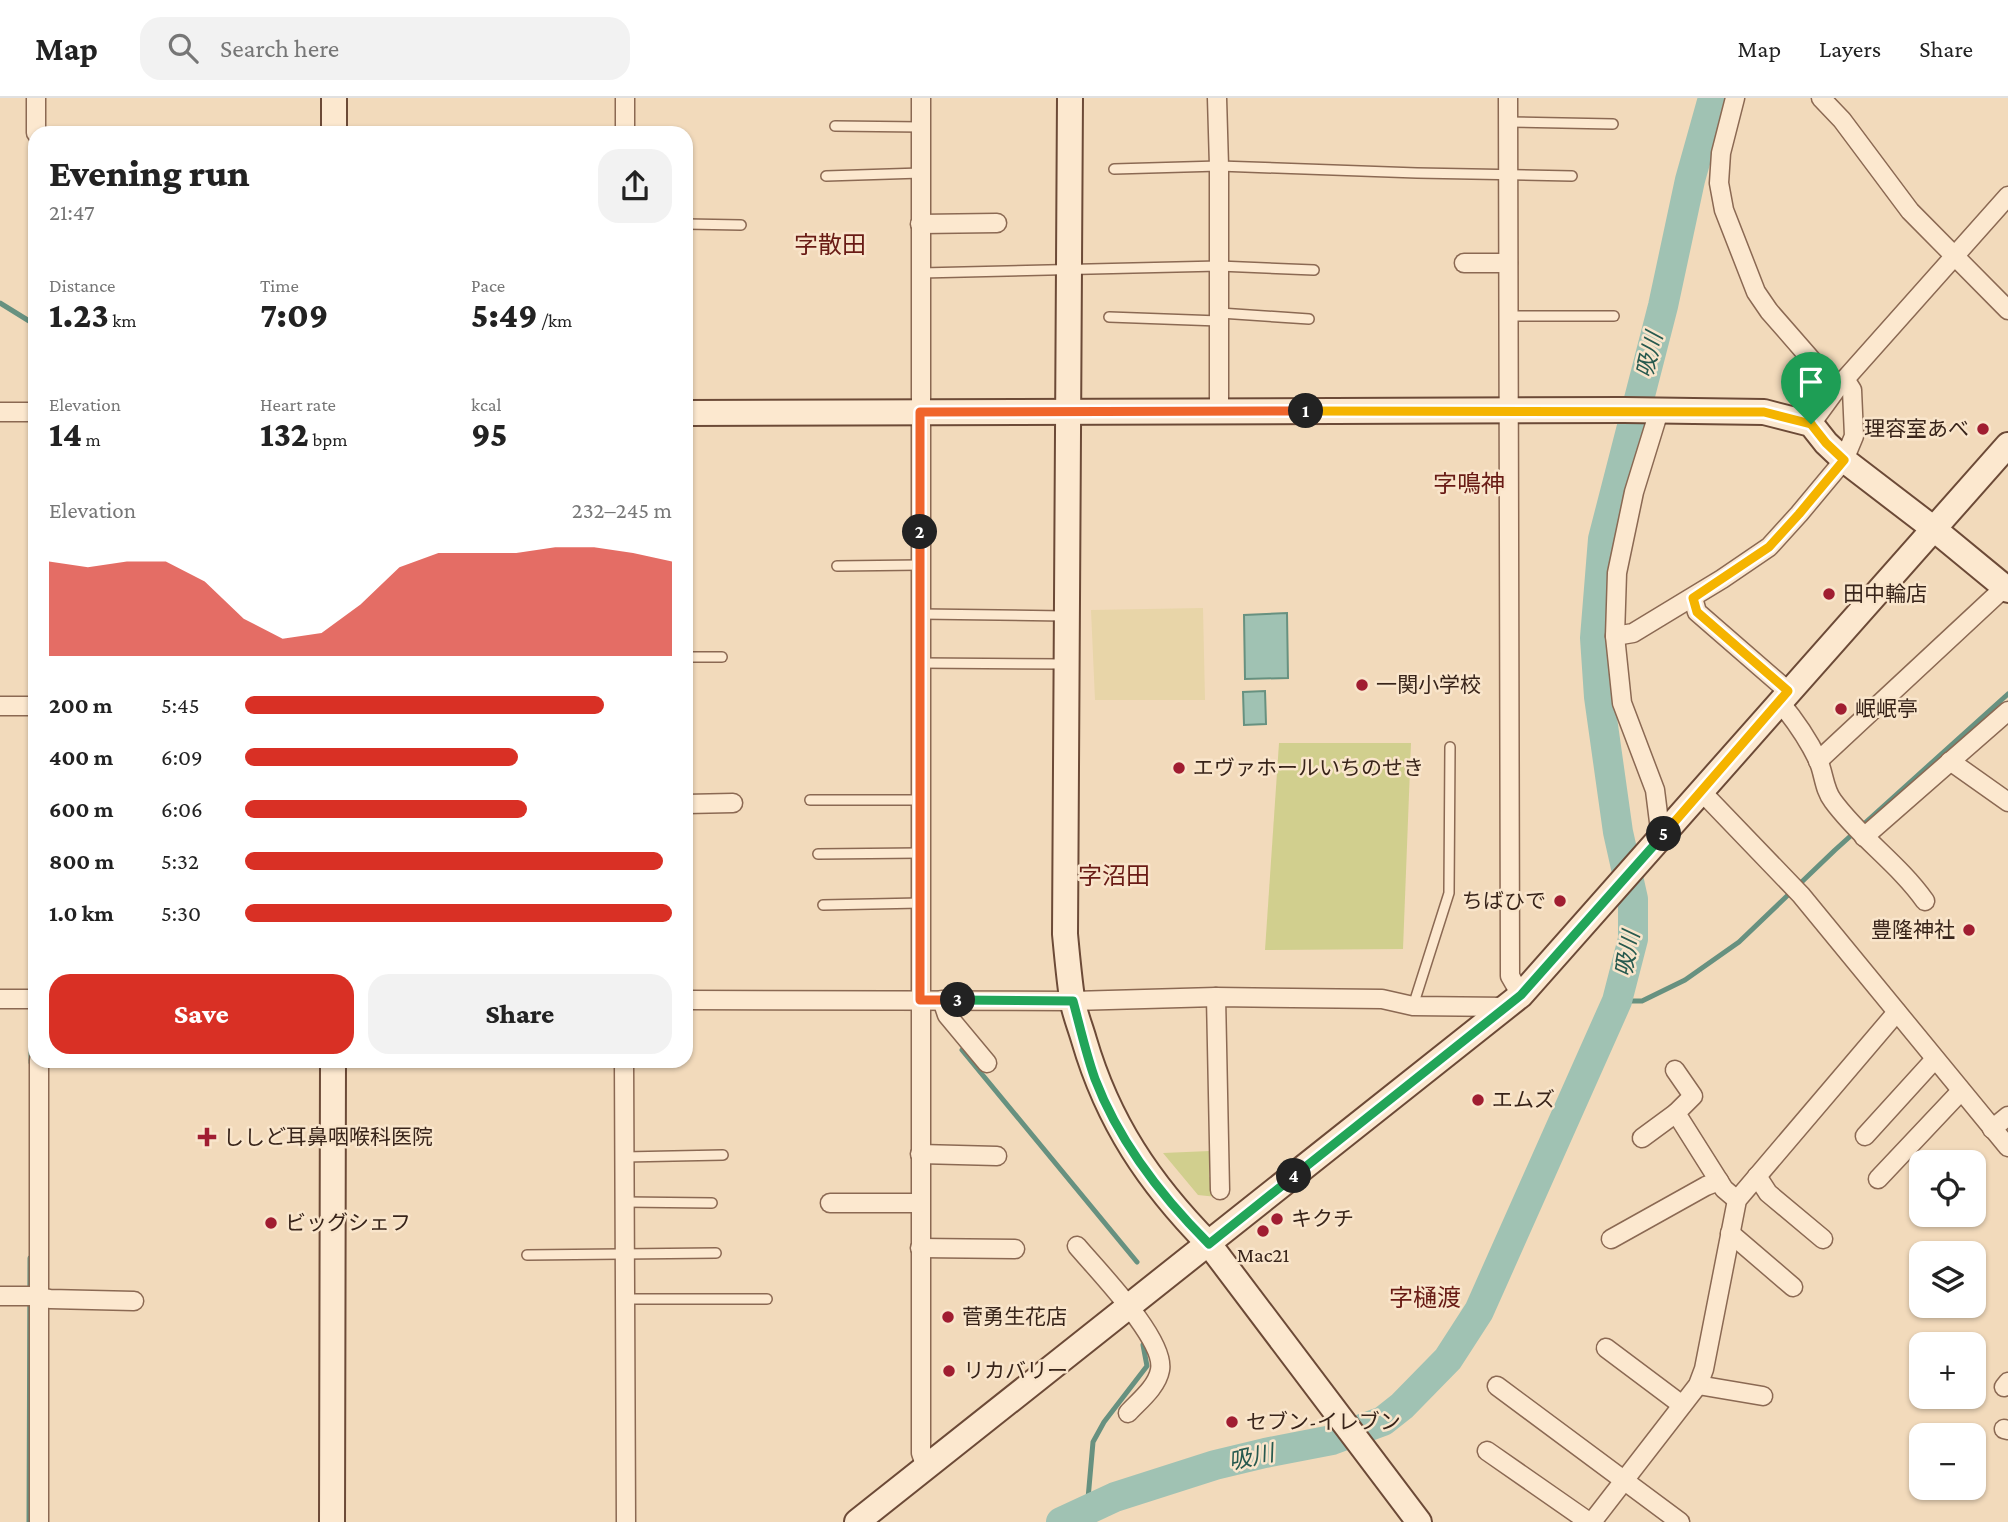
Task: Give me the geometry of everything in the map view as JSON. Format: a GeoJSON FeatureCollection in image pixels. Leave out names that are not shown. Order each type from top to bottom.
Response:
{"type":"FeatureCollection","features":[{"type":"Feature","properties":{"kind":"street"},"geometry":{"type":"LineString","coordinates":[[36,98],[36,126]]}},
{"type":"Feature","properties":{"kind":"street"},"geometry":{"type":"LineString","coordinates":[[334,98],[334,126]]}},
{"type":"Feature","properties":{"kind":"street"},"geometry":{"type":"LineString","coordinates":[[625,98],[625,126]]}},
{"type":"Feature","properties":{"kind":"street"},"geometry":{"type":"LineString","coordinates":[[921,98],[920,1248],[921,1453],[926,1468]]}},
{"type":"Feature","properties":{"kind":"street"},"geometry":{"type":"LineString","coordinates":[[1070,98],[1065,934],[1073,1001],[1095,1079],[1113,1119],[1146,1170],[1180,1214],[1209,1244],[1419,1522]]}},
{"type":"Feature","properties":{"kind":"street"},"geometry":{"type":"LineString","coordinates":[[1217,98],[1219,411]]}},
{"type":"Feature","properties":{"kind":"street"},"geometry":{"type":"LineString","coordinates":[[1508,98],[1510,975],[1514,1001]]}},
{"type":"Feature","properties":{"kind":"street"},"geometry":{"type":"LineString","coordinates":[[1615,636],[1633,634],[1769,547],[1844,460],[1854,436],[1852,390],[1823,373],[1769,311],[1756,292],[1724,210],[1719,183],[1721,153],[1735,98]]}},
{"type":"Feature","properties":{"kind":"street"},"geometry":{"type":"LineString","coordinates":[[1821,98],[1842,120],[1910,211],[2008,310]]}},
{"type":"Feature","properties":{"kind":"street"},"geometry":{"type":"LineString","coordinates":[[1811,424],[1842,383],[2008,196]]}},
{"type":"Feature","properties":{"kind":"street"},"geometry":{"type":"LineString","coordinates":[[920,224],[997,223]]}},
{"type":"Feature","properties":{"kind":"street"},"geometry":{"type":"LineString","coordinates":[[1464,263],[1508,263]]}},
{"type":"Feature","properties":{"kind":"street"},"geometry":{"type":"LineString","coordinates":[[1646,411],[1634,492],[1617,573],[1615,636],[1622,704],[1655,790],[1661,838]]}},
{"type":"Feature","properties":{"kind":"street"},"geometry":{"type":"LineString","coordinates":[[0,412],[28,412]]}},
{"type":"Feature","properties":{"kind":"street"},"geometry":{"type":"LineString","coordinates":[[693,413],[1764,412],[1811,424],[1844,460],[2006,589],[1818,761]]}},
{"type":"Feature","properties":{"kind":"street"},"geometry":{"type":"LineString","coordinates":[[857,1522],[1514,1001],[1611,895],[1783,696],[2008,445]]}},
{"type":"Feature","properties":{"kind":"street"},"geometry":{"type":"LineString","coordinates":[[1693,598],[1697,612],[1783,696],[1818,761],[1830,799],[1917,889],[1925,901]]}},
{"type":"Feature","properties":{"kind":"street"},"geometry":{"type":"LineString","coordinates":[[0,706],[28,706]]}},
{"type":"Feature","properties":{"kind":"street"},"geometry":{"type":"LineString","coordinates":[[1864,837],[2008,711]]}},
{"type":"Feature","properties":{"kind":"street"},"geometry":{"type":"LineString","coordinates":[[1950,761],[2008,803]]}},
{"type":"Feature","properties":{"kind":"street"},"geometry":{"type":"LineString","coordinates":[[1701,791],[1801,895],[2008,1147]]}},
{"type":"Feature","properties":{"kind":"street"},"geometry":{"type":"LineString","coordinates":[[693,804],[733,803]]}},
{"type":"Feature","properties":{"kind":"street"},"geometry":{"type":"LineString","coordinates":[[693,1000],[1073,1001],[1216,997],[1382,999],[1413,1006],[1514,1001]]}},
{"type":"Feature","properties":{"kind":"street"},"geometry":{"type":"LineString","coordinates":[[1216,997],[1220,1190]]}},
{"type":"Feature","properties":{"kind":"street"},"geometry":{"type":"LineString","coordinates":[[0,999],[28,999]]}},
{"type":"Feature","properties":{"kind":"street"},"geometry":{"type":"LineString","coordinates":[[942,1000],[947,1015],[987,1063]]}},
{"type":"Feature","properties":{"kind":"street"},"geometry":{"type":"LineString","coordinates":[[1487,1451],[1590,1522],[1698,1385],[1737,1200],[1897,1012]]}},
{"type":"Feature","properties":{"kind":"street"},"geometry":{"type":"LineString","coordinates":[[1865,1136],[1935,1059]]}},
{"type":"Feature","properties":{"kind":"street"},"geometry":{"type":"LineString","coordinates":[[39,1068],[39,1522]]}},
{"type":"Feature","properties":{"kind":"street"},"geometry":{"type":"LineString","coordinates":[[332,1522],[333,1068]]}},
{"type":"Feature","properties":{"kind":"street"},"geometry":{"type":"LineString","coordinates":[[624,1068],[626,1522]]}},
{"type":"Feature","properties":{"kind":"street"},"geometry":{"type":"LineString","coordinates":[[1642,1138],[1676,1113],[1693,1096],[1675,1070]]}},
{"type":"Feature","properties":{"kind":"street"},"geometry":{"type":"LineString","coordinates":[[1878,1180],[1961,1091]]}},
{"type":"Feature","properties":{"kind":"street"},"geometry":{"type":"LineString","coordinates":[[1676,1113],[1724,1189],[1737,1200]]}},
{"type":"Feature","properties":{"kind":"street"},"geometry":{"type":"LineString","coordinates":[[1992,1129],[2008,1116]]}},
{"type":"Feature","properties":{"kind":"street"},"geometry":{"type":"LineString","coordinates":[[920,1154],[997,1156]]}},
{"type":"Feature","properties":{"kind":"street"},"geometry":{"type":"LineString","coordinates":[[1758,1176],[1768,1193],[1823,1239]]}},
{"type":"Feature","properties":{"kind":"street"},"geometry":{"type":"LineString","coordinates":[[1611,1239],[1719,1181]]}},
{"type":"Feature","properties":{"kind":"street"},"geometry":{"type":"LineString","coordinates":[[830,1203],[920,1203]]}},
{"type":"Feature","properties":{"kind":"street"},"geometry":{"type":"LineString","coordinates":[[1730,1233],[1793,1287]]}},
{"type":"Feature","properties":{"kind":"street"},"geometry":{"type":"LineString","coordinates":[[1077,1246],[1148,1332],[1161,1366],[1157,1380],[1128,1413]]}},
{"type":"Feature","properties":{"kind":"street"},"geometry":{"type":"LineString","coordinates":[[920,1248],[1015,1248]]}},
{"type":"Feature","properties":{"kind":"street"},"geometry":{"type":"LineString","coordinates":[[0,1296],[134,1301]]}},
{"type":"Feature","properties":{"kind":"street"},"geometry":{"type":"LineString","coordinates":[[1605,1348],[1682,1405]]}},
{"type":"Feature","properties":{"kind":"street"},"geometry":{"type":"LineString","coordinates":[[1698,1385],[1763,1396]]}},
{"type":"Feature","properties":{"kind":"street"},"geometry":{"type":"LineString","coordinates":[[1497,1386],[1680,1522]]}},
{"type":"Feature","properties":{"kind":"lane"},"geometry":{"type":"LineString","coordinates":[[1508,122],[1613,124]]}},
{"type":"Feature","properties":{"kind":"lane"},"geometry":{"type":"LineString","coordinates":[[835,126],[921,127]]}},
{"type":"Feature","properties":{"kind":"lane"},"geometry":{"type":"LineString","coordinates":[[1114,169],[1219,166],[1572,176]]}},
{"type":"Feature","properties":{"kind":"lane"},"geometry":{"type":"LineString","coordinates":[[826,176],[921,173]]}},
{"type":"Feature","properties":{"kind":"lane"},"geometry":{"type":"LineString","coordinates":[[693,224],[741,225]]}},
{"type":"Feature","properties":{"kind":"lane"},"geometry":{"type":"LineString","coordinates":[[920,273],[1219,267],[1314,270]]}},
{"type":"Feature","properties":{"kind":"lane"},"geometry":{"type":"LineString","coordinates":[[1507,316],[1614,316]]}},
{"type":"Feature","properties":{"kind":"lane"},"geometry":{"type":"LineString","coordinates":[[1109,317],[1309,319]]}},
{"type":"Feature","properties":{"kind":"lane"},"geometry":{"type":"LineString","coordinates":[[837,566],[920,565]]}},
{"type":"Feature","properties":{"kind":"lane"},"geometry":{"type":"LineString","coordinates":[[920,614],[1066,616]]}},
{"type":"Feature","properties":{"kind":"lane"},"geometry":{"type":"LineString","coordinates":[[693,657],[722,657]]}},
{"type":"Feature","properties":{"kind":"lane"},"geometry":{"type":"LineString","coordinates":[[920,663],[1067,664]]}},
{"type":"Feature","properties":{"kind":"lane"},"geometry":{"type":"LineString","coordinates":[[1413,1006],[1449,893],[1450,747]]}},
{"type":"Feature","properties":{"kind":"lane"},"geometry":{"type":"LineString","coordinates":[[810,800],[920,800]]}},
{"type":"Feature","properties":{"kind":"lane"},"geometry":{"type":"LineString","coordinates":[[818,854],[920,853]]}},
{"type":"Feature","properties":{"kind":"lane"},"geometry":{"type":"LineString","coordinates":[[823,905],[920,903]]}},
{"type":"Feature","properties":{"kind":"lane"},"geometry":{"type":"LineString","coordinates":[[624,1157],[723,1155]]}},
{"type":"Feature","properties":{"kind":"lane"},"geometry":{"type":"LineString","coordinates":[[625,1202],[712,1203]]}},
{"type":"Feature","properties":{"kind":"lane"},"geometry":{"type":"LineString","coordinates":[[527,1255],[716,1253]]}},
{"type":"Feature","properties":{"kind":"lane"},"geometry":{"type":"LineString","coordinates":[[625,1299],[767,1299]]}},
{"type":"Feature","properties":{"kind":"shaded area"},"geometry":{"type":"Polygon","coordinates":[[[1203,608],[1205,700],[1095,700],[1091,610],[1203,608]]]}},
{"type":"Feature","properties":{"kind":"shaded area"},"geometry":{"type":"Polygon","coordinates":[[[1287,613],[1288,678],[1245,679],[1244,615],[1287,613]]]}},
{"type":"Feature","properties":{"kind":"shaded area"},"geometry":{"type":"Polygon","coordinates":[[[1265,691],[1266,724],[1244,725],[1243,692],[1265,691]]]}},
{"type":"Feature","properties":{"kind":"shaded area"},"geometry":{"type":"Polygon","coordinates":[[[1279,743],[1411,743],[1403,949],[1265,950],[1279,743]]]}},
{"type":"Feature","properties":{"kind":"shaded area"},"geometry":{"type":"Polygon","coordinates":[[[1210,1151],[1209,1177],[1216,1178],[1217,1197],[1198,1195],[1163,1153],[1210,1151]]]}},
{"type":"Feature","properties":{"kind":"waterway","name":"吸川"},"geometry":{"type":"LineString","coordinates":[[1061,1522],[1115,1497],[1215,1465],[1332,1440],[1383,1421],[1402,1406],[1448,1359],[1479,1311],[1617,1001],[1633,939],[1633,899],[1618,832],[1599,697],[1595,638],[1603,539],[1663,306],[1690,180],[1713,98]]}},
{"type":"Feature","properties":{"kind":"waterway"},"geometry":{"type":"LineString","coordinates":[[0,303],[28,320]]}},
{"type":"Feature","properties":{"kind":"waterway"},"geometry":{"type":"LineString","coordinates":[[1617,1001],[1642,1001],[1685,980],[1739,942],[1835,850],[2008,694]]}},
{"type":"Feature","properties":{"kind":"waterway"},"geometry":{"type":"LineString","coordinates":[[962,1050],[1137,1262]]}},
{"type":"Feature","properties":{"kind":"waterway"},"geometry":{"type":"LineString","coordinates":[[29,1522],[30,1258]]}},
{"type":"Feature","properties":{"kind":"waterway"},"geometry":{"type":"LineString","coordinates":[[1087,1510],[1093,1442],[1104,1422],[1147,1366],[1143,1345]]}},
{"type":"Feature","properties":{"kind":"place","name":"理容室あべ"},"geometry":{"type":"Point","coordinates":[1983,429]}},
{"type":"Feature","properties":{"kind":"place","name":"田中輪店"},"geometry":{"type":"Point","coordinates":[1829,594]}},
{"type":"Feature","properties":{"kind":"place","name":"一関小学校"},"geometry":{"type":"Point","coordinates":[1362,685]}},
{"type":"Feature","properties":{"kind":"place","name":"岷岷亭"},"geometry":{"type":"Point","coordinates":[1841,709]}},
{"type":"Feature","properties":{"kind":"place","name":"エヴァホールいちのせき"},"geometry":{"type":"Point","coordinates":[1179,768]}},
{"type":"Feature","properties":{"kind":"place","name":"ちばひで"},"geometry":{"type":"Point","coordinates":[1560,901]}},
{"type":"Feature","properties":{"kind":"place","name":"豊隆神社"},"geometry":{"type":"Point","coordinates":[1969,930]}},
{"type":"Feature","properties":{"kind":"place","name":"エムズ"},"geometry":{"type":"Point","coordinates":[1478,1100]}},
{"type":"Feature","properties":{"kind":"place","name":"ししど耳鼻咽喉科医院"},"geometry":{"type":"Point","coordinates":[207,1137]}},
{"type":"Feature","properties":{"kind":"place","name":"キクチ"},"geometry":{"type":"Point","coordinates":[1277,1219]}},
{"type":"Feature","properties":{"kind":"place","name":"ビッグシェフ"},"geometry":{"type":"Point","coordinates":[271,1223]}},
{"type":"Feature","properties":{"kind":"place","name":"Mac21"},"geometry":{"type":"Point","coordinates":[1263,1231]}},
{"type":"Feature","properties":{"kind":"place","name":"菅勇生花店"},"geometry":{"type":"Point","coordinates":[948,1317]}},
{"type":"Feature","properties":{"kind":"place","name":"リカバリー"},"geometry":{"type":"Point","coordinates":[949,1371]}},
{"type":"Feature","properties":{"kind":"place","name":"セブン-イレブン"},"geometry":{"type":"Point","coordinates":[1232,1422]}},
{"type":"Feature","properties":{"kind":"district","name":"字散田"},"geometry":{"type":"Point","coordinates":[830,244]}},
{"type":"Feature","properties":{"kind":"district","name":"字鳴神"},"geometry":{"type":"Point","coordinates":[1469,483]}},
{"type":"Feature","properties":{"kind":"district","name":"字沼田"},"geometry":{"type":"Point","coordinates":[1114,875]}},
{"type":"Feature","properties":{"kind":"district","name":"字樋渡"},"geometry":{"type":"Point","coordinates":[1425,1297]}},
{"type":"Feature","properties":{"kind":"route"},"geometry":{"type":"LineString","coordinates":[[1628,410],[1764,412],[1811,424],[1844,460],[1769,547],[1693,598],[1697,612],[1788,691],[1521,995],[1209,1244],[1180,1214],[1146,1170],[1113,1119],[1095,1079],[1073,1001],[920,1000],[920,412],[1628,410]]}}]}
